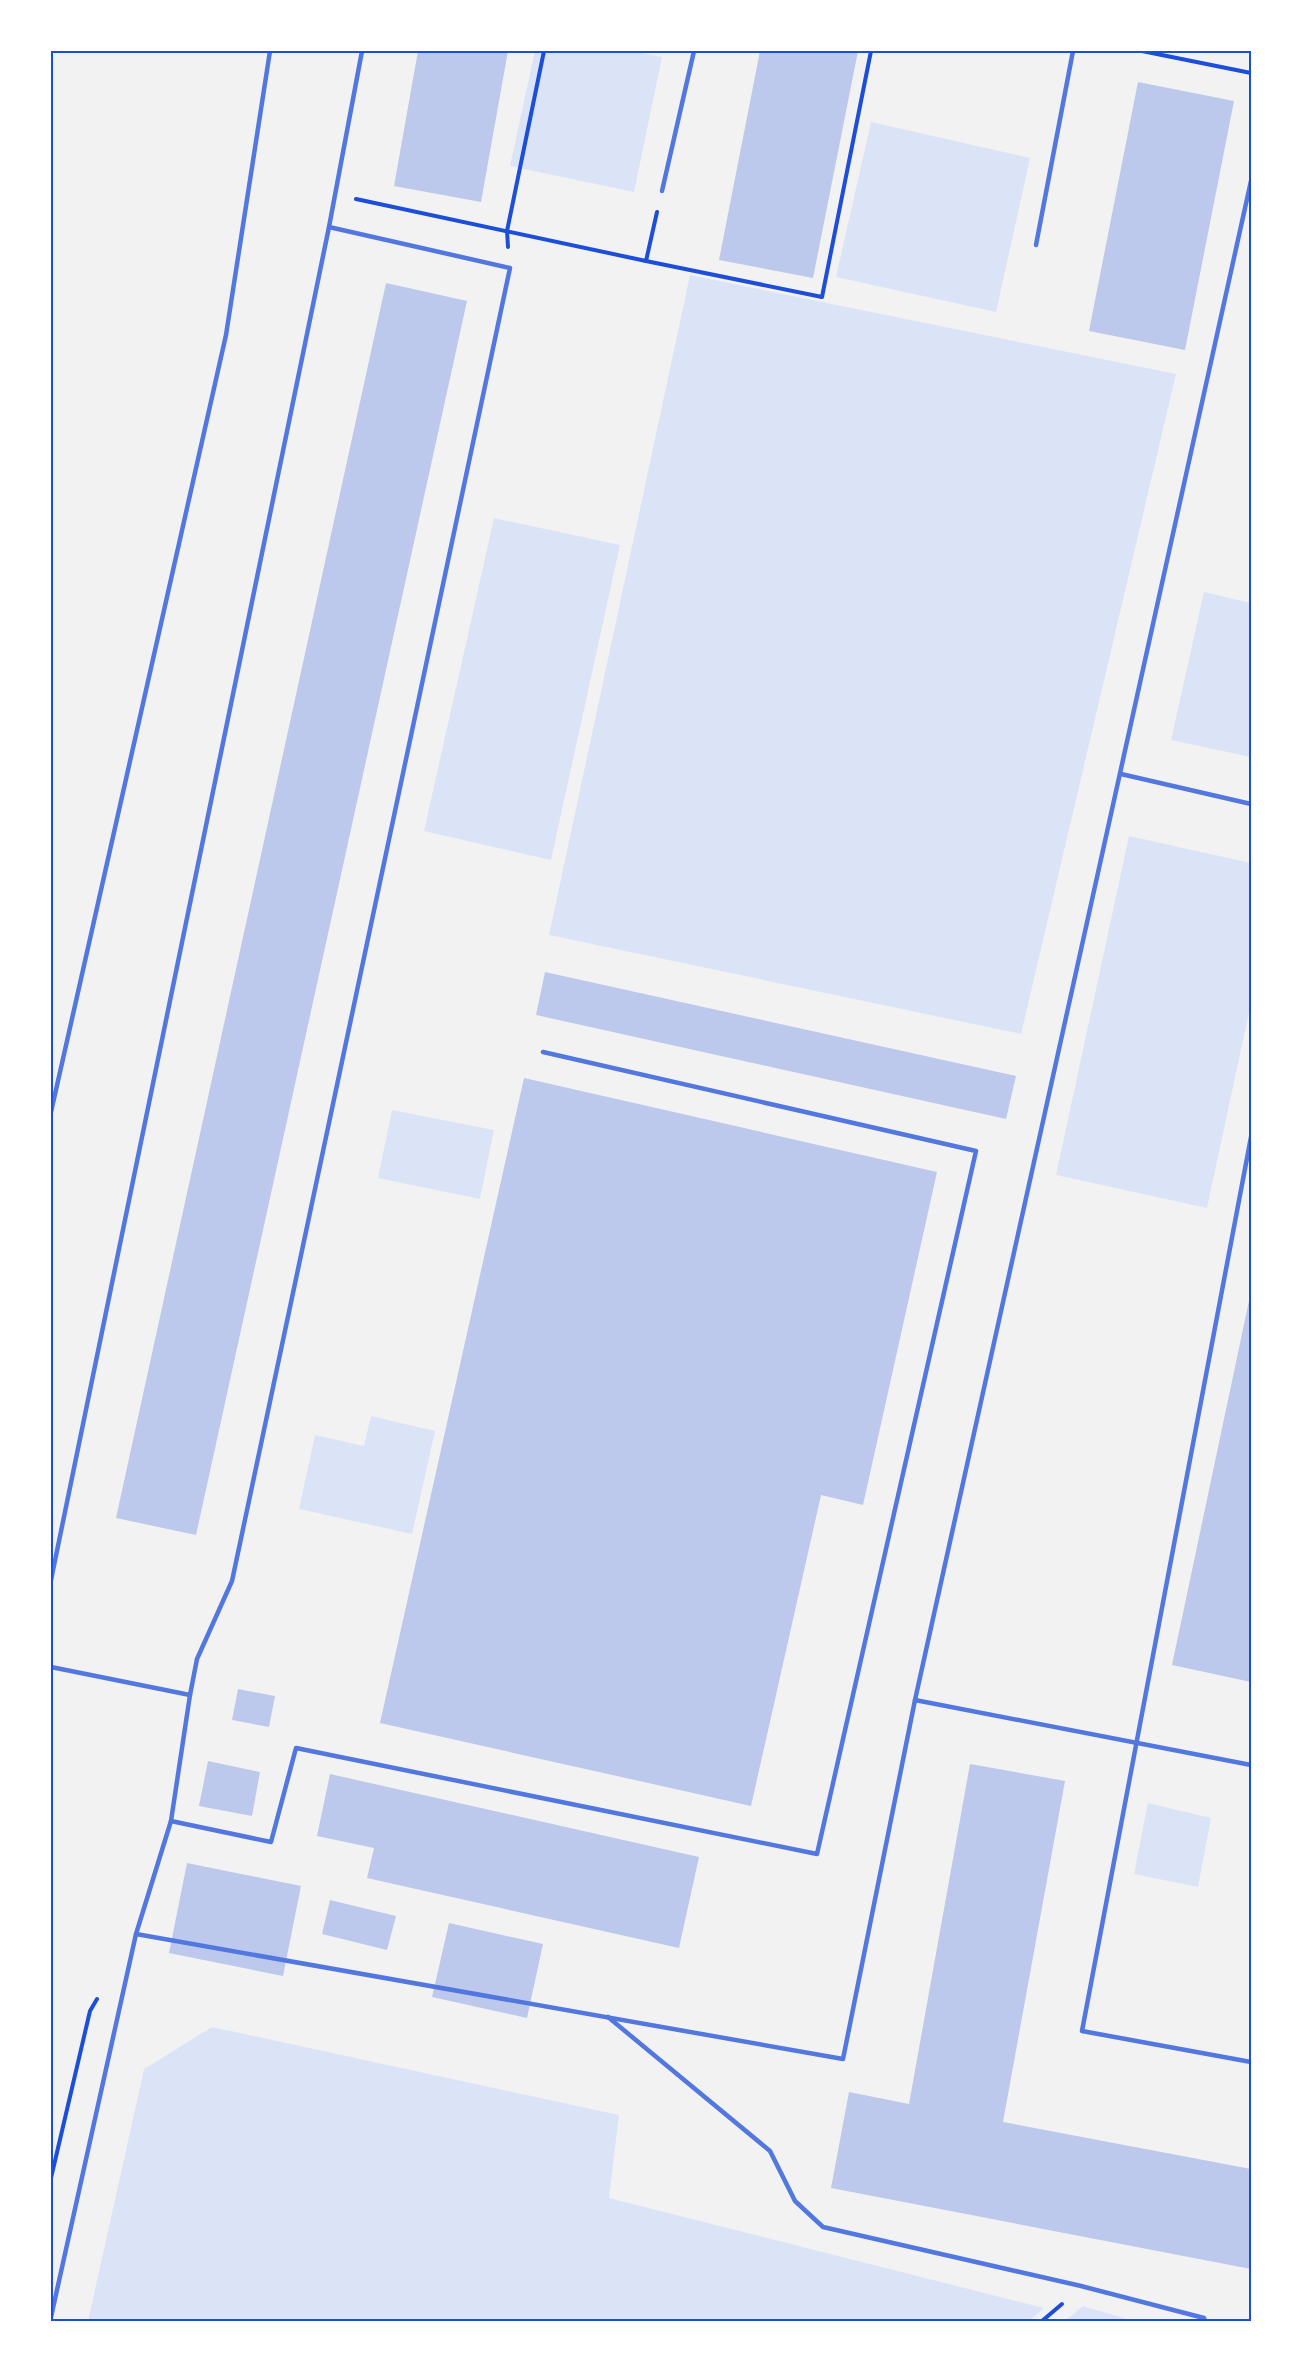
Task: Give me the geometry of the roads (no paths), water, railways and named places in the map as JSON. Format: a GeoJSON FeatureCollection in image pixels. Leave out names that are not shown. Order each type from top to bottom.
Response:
{"type":"FeatureCollection","features":[{"type":"Feature","properties":{"kind":"lane"},"geometry":{"type":"LineString","coordinates":[[51,1112],[226,335],[270,51]]}},
{"type":"Feature","properties":{"kind":"lane"},"geometry":{"type":"LineString","coordinates":[[51,1580],[329,227],[362,51]]}},
{"type":"Feature","properties":{"kind":"lane"},"geometry":{"type":"LineString","coordinates":[[662,191],[694,51]]}},
{"type":"Feature","properties":{"kind":"lane"},"geometry":{"type":"LineString","coordinates":[[1036,244],[1073,51]]}},
{"type":"Feature","properties":{"kind":"lane"},"geometry":{"type":"LineString","coordinates":[[136,1934],[843,2059],[915,1700],[1251,181]]}},
{"type":"Feature","properties":{"kind":"lane"},"geometry":{"type":"LineString","coordinates":[[51,2317],[136,1934],[171,1821],[197,1659],[232,1581],[510,268],[329,227]]}},
{"type":"Feature","properties":{"kind":"lane"},"geometry":{"type":"LineString","coordinates":[[1121,774],[1251,804]]}},
{"type":"Feature","properties":{"kind":"lane"},"geometry":{"type":"LineString","coordinates":[[171,1821],[271,1842],[296,1748],[817,1854],[976,1151],[543,1052]]}},
{"type":"Feature","properties":{"kind":"lane"},"geometry":{"type":"LineString","coordinates":[[1251,1137],[1082,2031],[1251,2062]]}},
{"type":"Feature","properties":{"kind":"lane"},"geometry":{"type":"LineString","coordinates":[[51,1667],[190,1695]]}},
{"type":"Feature","properties":{"kind":"lane"},"geometry":{"type":"LineString","coordinates":[[915,1700],[1251,1765]]}},
{"type":"Feature","properties":{"kind":"lane"},"geometry":{"type":"LineString","coordinates":[[608,2017],[770,2151],[795,2200],[823,2227],[1081,2286],[1204,2318],[1205,2321]]}}]}
